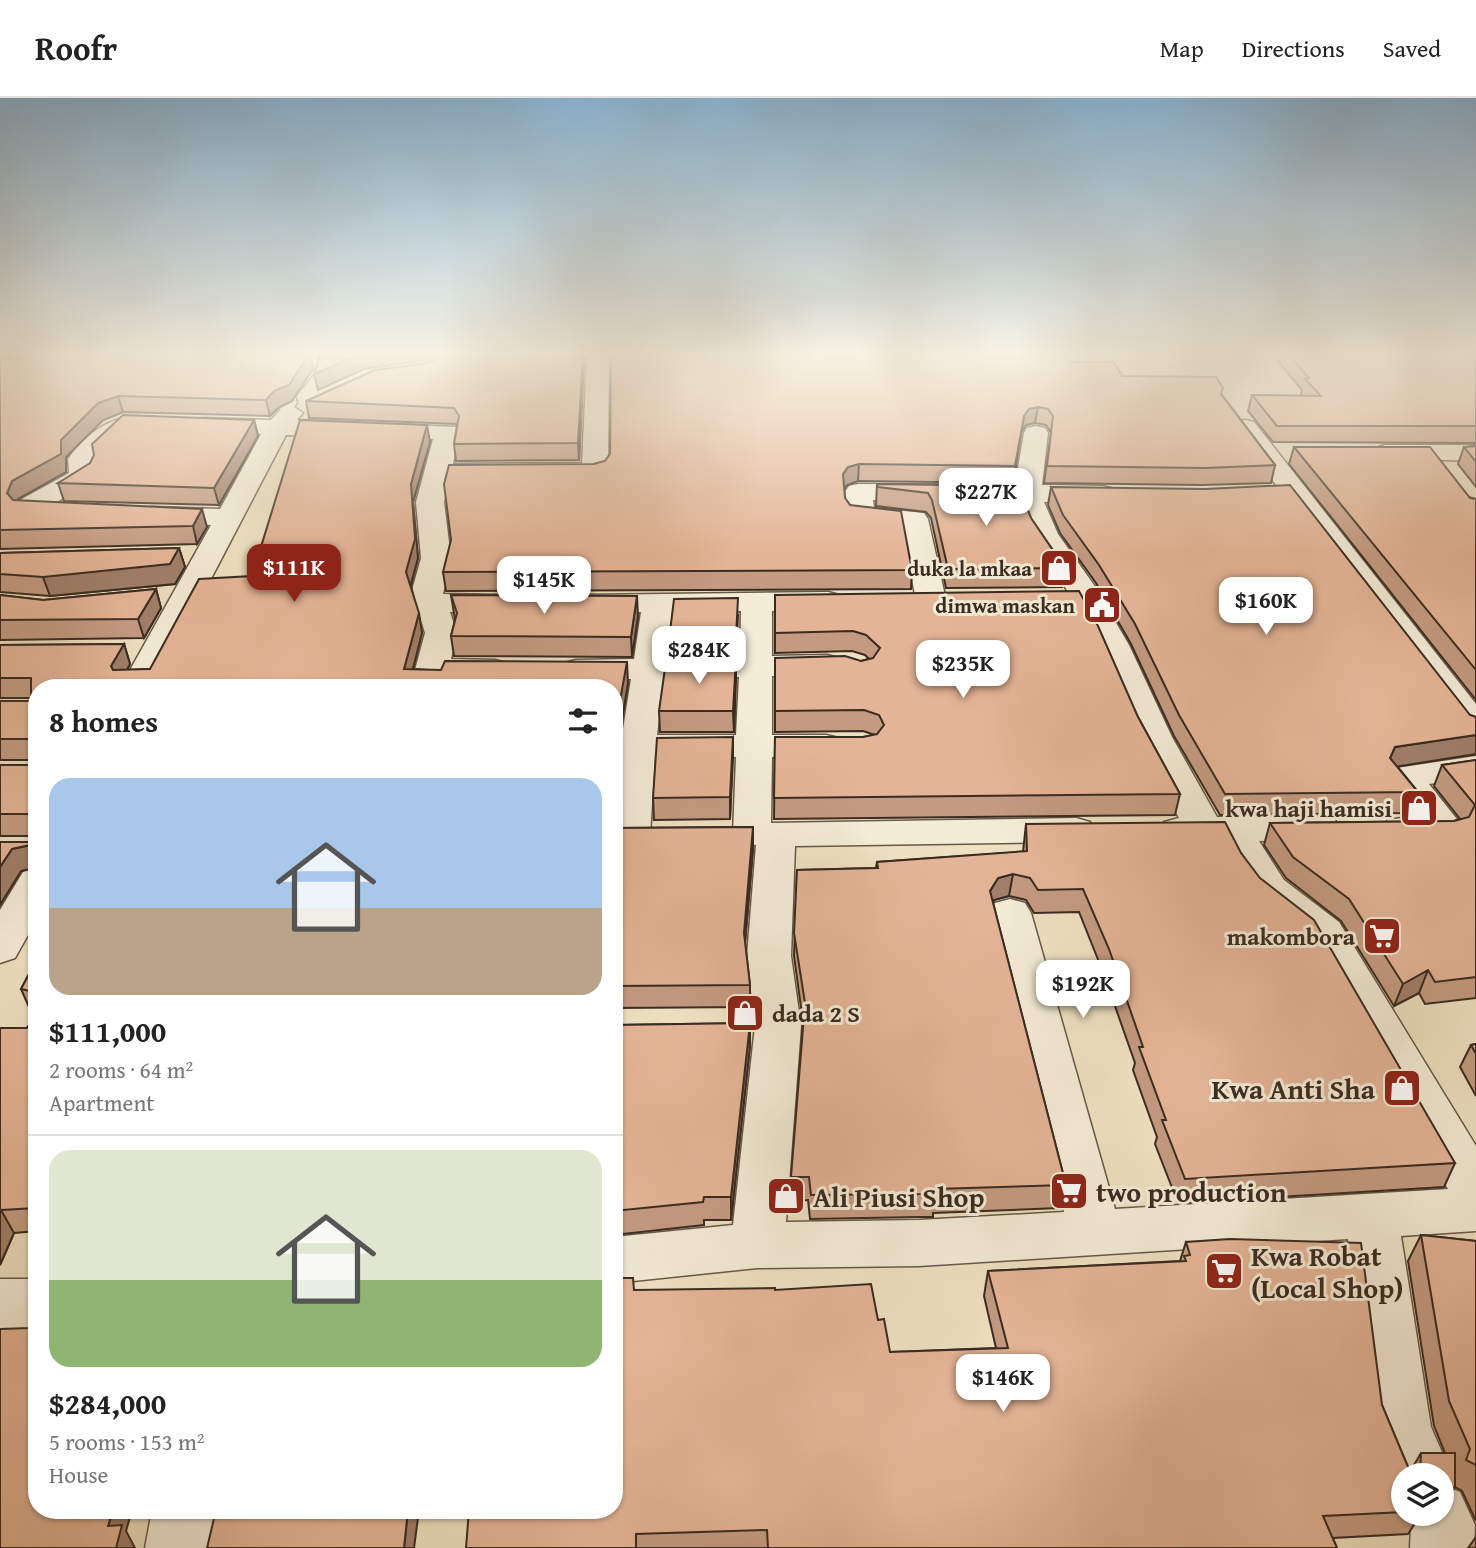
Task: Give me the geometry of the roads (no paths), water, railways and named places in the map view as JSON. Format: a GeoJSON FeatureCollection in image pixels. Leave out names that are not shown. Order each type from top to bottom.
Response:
{"type":"FeatureCollection","features":[{"type":"Feature","properties":{"kind":"street"},"geometry":{"type":"LineString","coordinates":[[89,514],[29,510],[30,506],[78,479],[84,472],[81,459],[117,424],[236,420]]}},
{"type":"Feature","properties":{"kind":"street"},"geometry":{"type":"LineString","coordinates":[[142,679],[186,594],[195,556],[227,517],[288,420]]}},
{"type":"Feature","properties":{"kind":"street"},"geometry":{"type":"LineString","coordinates":[[326,420],[447,432],[430,502],[436,558],[427,590],[441,633],[430,679],[535,670],[857,666]]}},
{"type":"Feature","properties":{"kind":"street"},"geometry":{"type":"LineString","coordinates":[[439,472],[595,471],[596,420]]}},
{"type":"Feature","properties":{"kind":"street"},"geometry":{"type":"LineString","coordinates":[[1242,420],[1277,453],[1280,492],[1361,575],[1476,727]]}},
{"type":"Feature","properties":{"kind":"street"},"geometry":{"type":"LineString","coordinates":[[1036,433],[1027,494],[1073,599],[1113,645],[1154,737],[1219,831],[1258,873],[1274,895],[1303,913],[1324,932],[1476,1191]]}},
{"type":"Feature","properties":{"kind":"street"},"geometry":{"type":"LineString","coordinates":[[1357,453],[1476,453]]}},
{"type":"Feature","properties":{"kind":"street"},"geometry":{"type":"LineString","coordinates":[[1434,454],[1452,476]]}},
{"type":"Feature","properties":{"kind":"street"},"geometry":{"type":"LineString","coordinates":[[931,600],[914,519],[861,516],[858,492],[1125,494]]}},
{"type":"Feature","properties":{"kind":"street"},"geometry":{"type":"LineString","coordinates":[[130,515],[227,517]]}},
{"type":"Feature","properties":{"kind":"street"},"geometry":{"type":"LineString","coordinates":[[152,598],[186,594]]}},
{"type":"Feature","properties":{"kind":"street"},"geometry":{"type":"LineString","coordinates":[[432,603],[658,604],[851,600]]}},
{"type":"Feature","properties":{"kind":"street"},"geometry":{"type":"LineString","coordinates":[[757,601],[753,746],[764,834],[769,956],[757,1026],[757,1245]]}},
{"type":"Feature","properties":{"kind":"street"},"geometry":{"type":"LineString","coordinates":[[658,604],[650,670],[626,746],[623,835],[671,835]]}},
{"type":"Feature","properties":{"kind":"street"},"geometry":{"type":"LineString","coordinates":[[117,652],[157,651]]}},
{"type":"Feature","properties":{"kind":"street"},"geometry":{"type":"LineString","coordinates":[[626,746],[856,746]]}},
{"type":"Feature","properties":{"kind":"street"},"geometry":{"type":"LineString","coordinates":[[712,834],[1445,828],[1403,777],[1476,767]]}},
{"type":"Feature","properties":{"kind":"street"},"geometry":{"type":"LineString","coordinates":[[2,940],[28,873]]}},
{"type":"Feature","properties":{"kind":"street"},"geometry":{"type":"LineString","coordinates":[[1010,912],[1095,1230]]}},
{"type":"Feature","properties":{"kind":"street"},"geometry":{"type":"LineString","coordinates":[[623,1259],[757,1245],[919,1243],[1095,1230],[1476,1209]]}},
{"type":"Feature","properties":{"kind":"street"},"geometry":{"type":"LineString","coordinates":[[1372,1216],[1401,1429],[1416,1463]]}},
{"type":"Feature","properties":{"kind":"street"},"geometry":{"type":"LineString","coordinates":[[0,1304],[28,1304]]}},
{"type":"Feature","properties":{"kind":"street"},"geometry":{"type":"LineString","coordinates":[[177,1548],[182,1519]]}},
{"type":"Feature","properties":{"kind":"street"},"geometry":{"type":"LineString","coordinates":[[1442,1548],[1443,1526]]}},
{"type":"Feature","properties":{"kind":"place","name":"duka la mkaa"},"geometry":{"type":"Point","coordinates":[1059,568]}},
{"type":"Feature","properties":{"kind":"place","name":"dimwa maskan"},"geometry":{"type":"Point","coordinates":[1102,605]}},
{"type":"Feature","properties":{"kind":"place","name":"kwa haji hamisi"},"geometry":{"type":"Point","coordinates":[1419,808]}},
{"type":"Feature","properties":{"kind":"place","name":"makombora"},"geometry":{"type":"Point","coordinates":[1382,936]}},
{"type":"Feature","properties":{"kind":"place","name":"dada 2 S"},"geometry":{"type":"Point","coordinates":[745,1013]}},
{"type":"Feature","properties":{"kind":"place","name":"Kwa Anti Sha"},"geometry":{"type":"Point","coordinates":[1402,1088]}},
{"type":"Feature","properties":{"kind":"place","name":"two production"},"geometry":{"type":"Point","coordinates":[1069,1191]}},
{"type":"Feature","properties":{"kind":"place","name":"Ali Piusi Shop"},"geometry":{"type":"Point","coordinates":[786,1196]}},
{"type":"Feature","properties":{"kind":"place","name":"Kwa Robat (Local Shop)"},"geometry":{"type":"Point","coordinates":[1224,1271]}}]}
